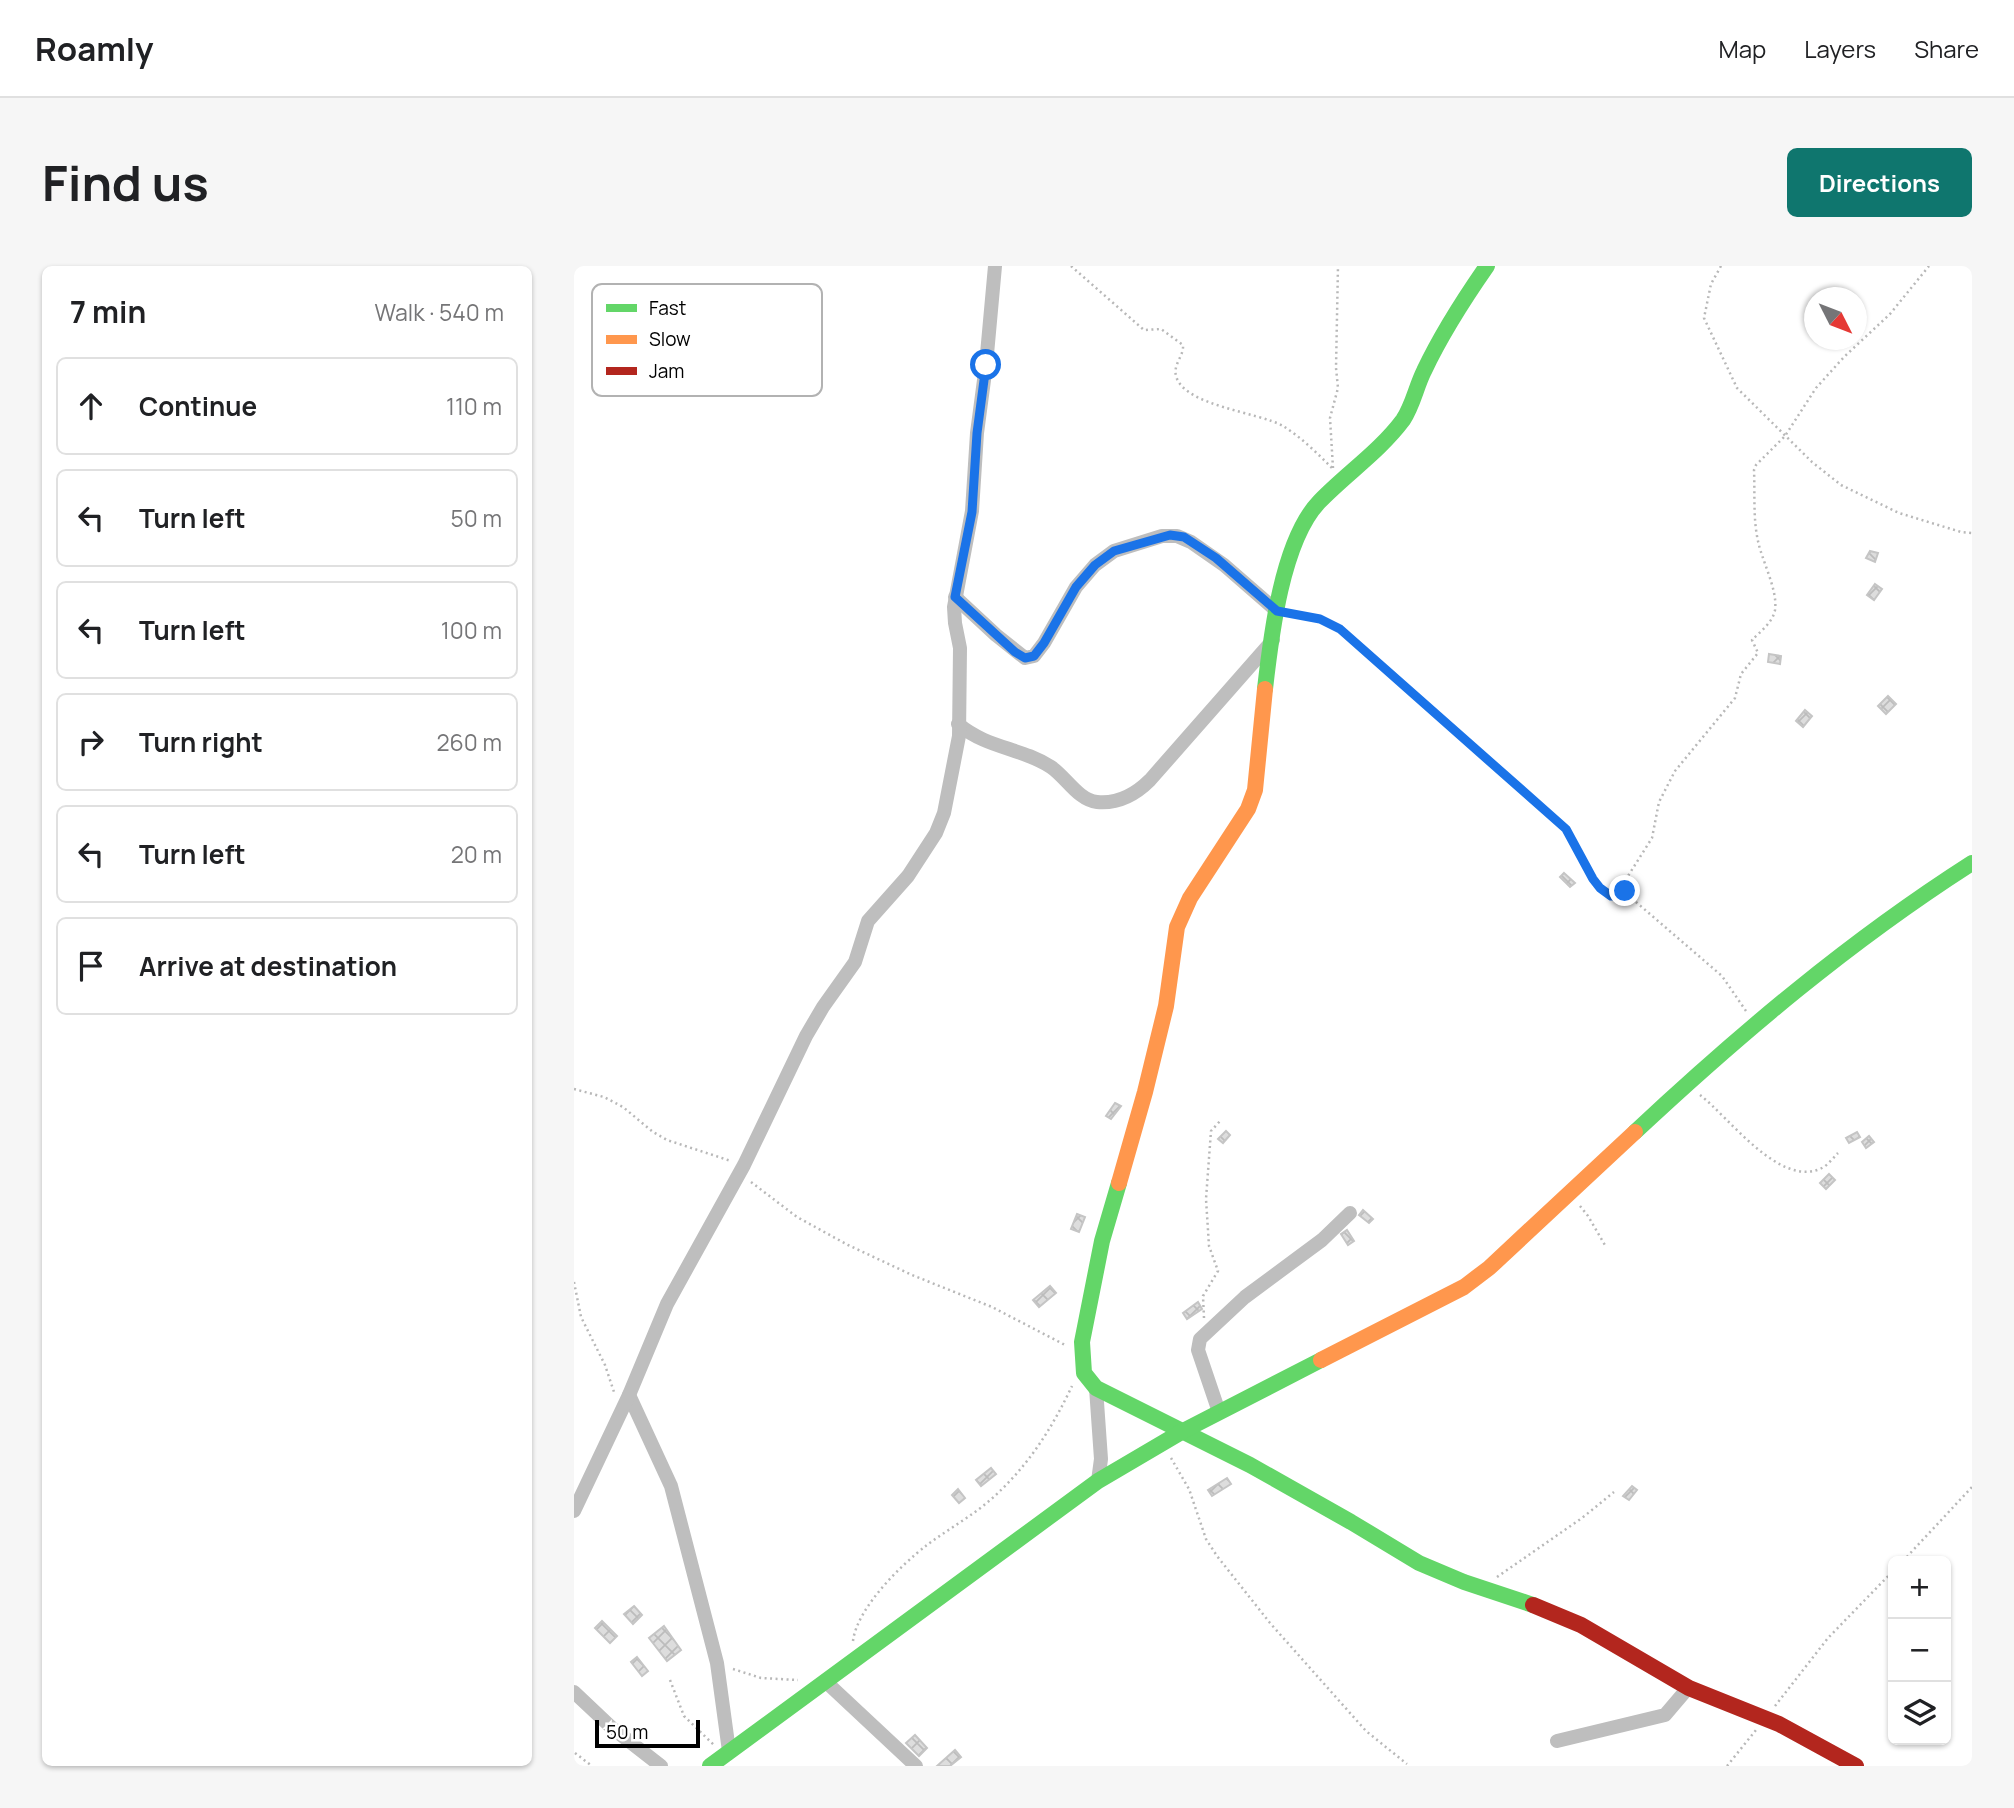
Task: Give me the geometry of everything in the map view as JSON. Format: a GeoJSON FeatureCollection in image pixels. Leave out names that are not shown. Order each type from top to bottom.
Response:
{"type":"FeatureCollection","features":[{"type":"Feature","properties":{"kind":"street"},"geometry":{"type":"LineString","coordinates":[[574,1511],[618,1420],[667,1304],[742,1169],[806,1036],[822,1007],[855,962],[868,921],[908,876],[936,834],[949,795],[957,754],[960,648],[953,613],[972,512],[977,433],[995,266]]}},
{"type":"Feature","properties":{"kind":"street"},"geometry":{"type":"LineString","coordinates":[[1487,266],[1468,293],[1424,371],[1403,419],[1380,448],[1318,503],[1302,526],[1289,557],[1277,611],[1255,790],[1248,809],[1190,898],[1177,927],[1166,1006],[1145,1092],[1102,1241],[1085,1323],[1082,1359],[1087,1379],[1096,1388],[1183,1431],[1365,1529],[1410,1559],[1454,1578],[1524,1600],[1578,1623],[1688,1688],[1766,1719],[1856,1766]]}},
{"type":"Feature","properties":{"kind":"street"},"geometry":{"type":"LineString","coordinates":[[955,597],[1025,658],[1034,656],[1076,587],[1095,565],[1114,551],[1170,535],[1184,537],[1216,558],[1277,611]]}},
{"type":"Feature","properties":{"kind":"street"},"geometry":{"type":"LineString","coordinates":[[958,724],[976,738],[1051,767],[1087,799],[1099,802],[1116,800],[1136,792],[1150,780],[1273,640]]}},
{"type":"Feature","properties":{"kind":"street"},"geometry":{"type":"LineString","coordinates":[[720,1758],[1098,1481],[1183,1431],[1464,1287],[1489,1268],[1753,1023],[1833,960],[1972,863]]}},
{"type":"Feature","properties":{"kind":"street"},"geometry":{"type":"LineString","coordinates":[[1219,1412],[1198,1350],[1199,1342],[1206,1332],[1258,1287],[1322,1240],[1350,1213]]}},
{"type":"Feature","properties":{"kind":"street"},"geometry":{"type":"LineString","coordinates":[[1096,1388],[1101,1459],[1098,1481]]}},
{"type":"Feature","properties":{"kind":"street"},"geometry":{"type":"LineString","coordinates":[[629,1395],[671,1486],[717,1663],[720,1758]]}},
{"type":"Feature","properties":{"kind":"street"},"geometry":{"type":"LineString","coordinates":[[825,1681],[916,1766]]}},
{"type":"Feature","properties":{"kind":"street"},"geometry":{"type":"LineString","coordinates":[[1557,1741],[1665,1715],[1688,1688]]}},
{"type":"Feature","properties":{"kind":"street"},"geometry":{"type":"LineString","coordinates":[[574,1692],[611,1727],[661,1766]]}},
{"type":"Feature","properties":{"kind":"path"},"geometry":{"type":"LineString","coordinates":[[1071,266],[1144,330],[1161,329],[1183,345],[1184,351],[1177,361],[1175,375],[1182,387],[1219,407],[1253,415],[1284,427],[1333,469]]}},
{"type":"Feature","properties":{"kind":"path"},"geometry":{"type":"LineString","coordinates":[[1332,489],[1330,418],[1338,388],[1338,266]]}},
{"type":"Feature","properties":{"kind":"path"},"geometry":{"type":"LineString","coordinates":[[1721,266],[1711,284],[1704,318],[1737,388],[1812,462],[1841,485],[1899,513],[1972,533]]}},
{"type":"Feature","properties":{"kind":"path"},"geometry":{"type":"LineString","coordinates":[[1753,1023],[1722,976],[1629,896],[1625,888],[1628,876],[1652,838],[1659,802],[1675,771],[1735,698],[1741,674],[1758,653],[1752,640],[1774,613],[1772,588],[1756,531],[1754,470],[1771,448],[1785,436],[1816,388],[1844,357],[1890,314],[1929,266]]}},
{"type":"Feature","properties":{"kind":"path"},"geometry":{"type":"LineString","coordinates":[[1277,611],[1320,619],[1340,629],[1566,829],[1600,888],[1611,896],[1629,896]]}},
{"type":"Feature","properties":{"kind":"path"},"geometry":{"type":"LineString","coordinates":[[1686,1084],[1716,1107],[1782,1167],[1801,1171],[1821,1168],[1838,1153]]}},
{"type":"Feature","properties":{"kind":"path"},"geometry":{"type":"LineString","coordinates":[[574,1088],[604,1097],[623,1107],[667,1140],[742,1169],[810,1225],[912,1275],[992,1307],[1082,1359],[1051,1430],[1018,1472],[999,1493],[976,1512],[926,1546],[888,1582],[859,1619],[854,1631],[850,1662]]}},
{"type":"Feature","properties":{"kind":"path"},"geometry":{"type":"LineString","coordinates":[[1206,1332],[1203,1296],[1218,1271],[1209,1246],[1206,1199],[1211,1131],[1220,1121]]}},
{"type":"Feature","properties":{"kind":"path"},"geometry":{"type":"LineString","coordinates":[[1566,1196],[1584,1211],[1606,1247]]}},
{"type":"Feature","properties":{"kind":"path"},"geometry":{"type":"LineString","coordinates":[[574,1282],[581,1317],[611,1379],[618,1420]]}},
{"type":"Feature","properties":{"kind":"path"},"geometry":{"type":"LineString","coordinates":[[1162,1443],[1184,1479],[1206,1539],[1217,1556],[1259,1610],[1366,1731],[1407,1764]]}},
{"type":"Feature","properties":{"kind":"path"},"geometry":{"type":"LineString","coordinates":[[1908,1556],[1972,1487]]}},
{"type":"Feature","properties":{"kind":"path"},"geometry":{"type":"LineString","coordinates":[[1482,1587],[1583,1518],[1614,1492]]}},
{"type":"Feature","properties":{"kind":"path"},"geometry":{"type":"LineString","coordinates":[[1727,1766],[1828,1637],[1888,1576]]}},
{"type":"Feature","properties":{"kind":"path"},"geometry":{"type":"LineString","coordinates":[[717,1663],[761,1678],[825,1681]]}},
{"type":"Feature","properties":{"kind":"path"},"geometry":{"type":"LineString","coordinates":[[670,1680],[684,1716],[709,1740],[720,1758]]}},
{"type":"Feature","properties":{"kind":"path"},"geometry":{"type":"LineString","coordinates":[[575,1753],[592,1766]]}},
{"type":"Feature","properties":{"kind":"building"},"geometry":{"type":"Polygon","coordinates":[[[1870,551],[1878,553],[1875,562],[1866,558],[1870,551]]]}},
{"type":"Feature","properties":{"kind":"building"},"geometry":{"type":"Polygon","coordinates":[[[1875,584],[1882,589],[1874,600],[1867,595],[1875,584]]]}},
{"type":"Feature","properties":{"kind":"building"},"geometry":{"type":"Polygon","coordinates":[[[1769,654],[1781,656],[1780,664],[1768,662],[1769,654]]]}},
{"type":"Feature","properties":{"kind":"building"},"geometry":{"type":"Polygon","coordinates":[[[1888,696],[1896,704],[1886,714],[1878,706],[1888,696]]]}},
{"type":"Feature","properties":{"kind":"building"},"geometry":{"type":"Polygon","coordinates":[[[1805,710],[1812,716],[1803,727],[1796,721],[1805,710]]]}},
{"type":"Feature","properties":{"kind":"building"},"geometry":{"type":"Polygon","coordinates":[[[1564,873],[1575,883],[1570,887],[1560,877],[1564,873]]]}},
{"type":"Feature","properties":{"kind":"building"},"geometry":{"type":"Polygon","coordinates":[[[1115,1103],[1121,1106],[1111,1119],[1106,1116],[1115,1103]]]}},
{"type":"Feature","properties":{"kind":"building"},"geometry":{"type":"Polygon","coordinates":[[[1226,1131],[1230,1135],[1223,1143],[1218,1139],[1226,1131]]]}},
{"type":"Feature","properties":{"kind":"building"},"geometry":{"type":"Polygon","coordinates":[[[1857,1132],[1860,1137],[1849,1143],[1846,1138],[1857,1132]]]}},
{"type":"Feature","properties":{"kind":"building"},"geometry":{"type":"Polygon","coordinates":[[[1869,1136],[1874,1142],[1866,1148],[1862,1142],[1869,1136]]]}},
{"type":"Feature","properties":{"kind":"building"},"geometry":{"type":"Polygon","coordinates":[[[1829,1174],[1835,1180],[1826,1189],[1820,1183],[1829,1174]]]}},
{"type":"Feature","properties":{"kind":"building"},"geometry":{"type":"Polygon","coordinates":[[[1363,1210],[1373,1219],[1369,1223],[1359,1215],[1363,1210]]]}},
{"type":"Feature","properties":{"kind":"building"},"geometry":{"type":"Polygon","coordinates":[[[1077,1214],[1085,1217],[1079,1232],[1071,1229],[1077,1214]]]}},
{"type":"Feature","properties":{"kind":"building"},"geometry":{"type":"Polygon","coordinates":[[[1347,1230],[1354,1241],[1348,1245],[1341,1234],[1347,1230]]]}},
{"type":"Feature","properties":{"kind":"building"},"geometry":{"type":"Polygon","coordinates":[[[1050,1286],[1056,1293],[1039,1307],[1033,1300],[1050,1286]]]}},
{"type":"Feature","properties":{"kind":"building"},"geometry":{"type":"Polygon","coordinates":[[[1198,1302],[1202,1309],[1187,1319],[1183,1313],[1198,1302]]]}},
{"type":"Feature","properties":{"kind":"building"},"geometry":{"type":"Polygon","coordinates":[[[991,1468],[996,1474],[981,1486],[976,1480],[991,1468]]]}},
{"type":"Feature","properties":{"kind":"building"},"geometry":{"type":"Polygon","coordinates":[[[1227,1478],[1231,1484],[1212,1496],[1208,1490],[1227,1478]]]}},
{"type":"Feature","properties":{"kind":"building"},"geometry":{"type":"Polygon","coordinates":[[[1632,1486],[1637,1490],[1629,1500],[1623,1496],[1632,1486]]]}},
{"type":"Feature","properties":{"kind":"building"},"geometry":{"type":"Polygon","coordinates":[[[958,1489],[965,1498],[959,1503],[952,1495],[958,1489]]]}},
{"type":"Feature","properties":{"kind":"building"},"geometry":{"type":"Polygon","coordinates":[[[634,1606],[642,1615],[633,1624],[624,1614],[634,1606]]]}},
{"type":"Feature","properties":{"kind":"building"},"geometry":{"type":"Polygon","coordinates":[[[602,1621],[617,1636],[610,1643],[595,1628],[602,1621]]]}},
{"type":"Feature","properties":{"kind":"building"},"geometry":{"type":"Polygon","coordinates":[[[664,1626],[681,1650],[667,1661],[649,1638],[664,1626]]]}},
{"type":"Feature","properties":{"kind":"building"},"geometry":{"type":"Polygon","coordinates":[[[637,1657],[648,1671],[642,1676],[631,1662],[637,1657]]]}},
{"type":"Feature","properties":{"kind":"building"},"geometry":{"type":"Polygon","coordinates":[[[915,1735],[927,1748],[919,1756],[906,1743],[915,1735]]]}},
{"type":"Feature","properties":{"kind":"building"},"geometry":{"type":"Polygon","coordinates":[[[955,1750],[961,1757],[950,1766],[937,1766],[955,1750]]]}},
{"type":"Feature","properties":{"kind":"traffic: fast"},"geometry":{"type":"LineString","coordinates":[[1265,689],[1280,590],[1287,564],[1306,519],[1319,502],[1384,442],[1403,420],[1438,344],[1487,266]]}},
{"type":"Feature","properties":{"kind":"traffic: fast"},"geometry":{"type":"LineString","coordinates":[[1635,1132],[1715,1059],[1840,956],[1972,863]]}},
{"type":"Feature","properties":{"kind":"traffic: fast"},"geometry":{"type":"LineString","coordinates":[[1119,1183],[1102,1241],[1082,1342],[1084,1373],[1096,1388],[1250,1465],[1419,1563],[1464,1582],[1533,1605]]}},
{"type":"Feature","properties":{"kind":"traffic: fast"},"geometry":{"type":"LineString","coordinates":[[710,1766],[1098,1481],[1183,1431],[1321,1360]]}},
{"type":"Feature","properties":{"kind":"traffic: slow"},"geometry":{"type":"LineString","coordinates":[[1119,1183],[1166,1006],[1177,927],[1190,898],[1248,809],[1255,790],[1265,689]]}},
{"type":"Feature","properties":{"kind":"traffic: slow"},"geometry":{"type":"LineString","coordinates":[[1321,1360],[1464,1287],[1489,1268],[1635,1132]]}},
{"type":"Feature","properties":{"kind":"traffic: jam"},"geometry":{"type":"LineString","coordinates":[[1533,1605],[1581,1625],[1689,1688],[1779,1724],[1856,1766]]}},
{"type":"Feature","properties":{"kind":"route"},"geometry":{"type":"LineString","coordinates":[[986,365],[977,433],[970,530],[955,597],[1015,652],[1025,658],[1034,656],[1076,587],[1095,565],[1114,551],[1162,536],[1184,537],[1216,558],[1277,611],[1307,615],[1340,629],[1566,829],[1593,879],[1605,893],[1617,897],[1629,896],[1625,891]]}}]}
